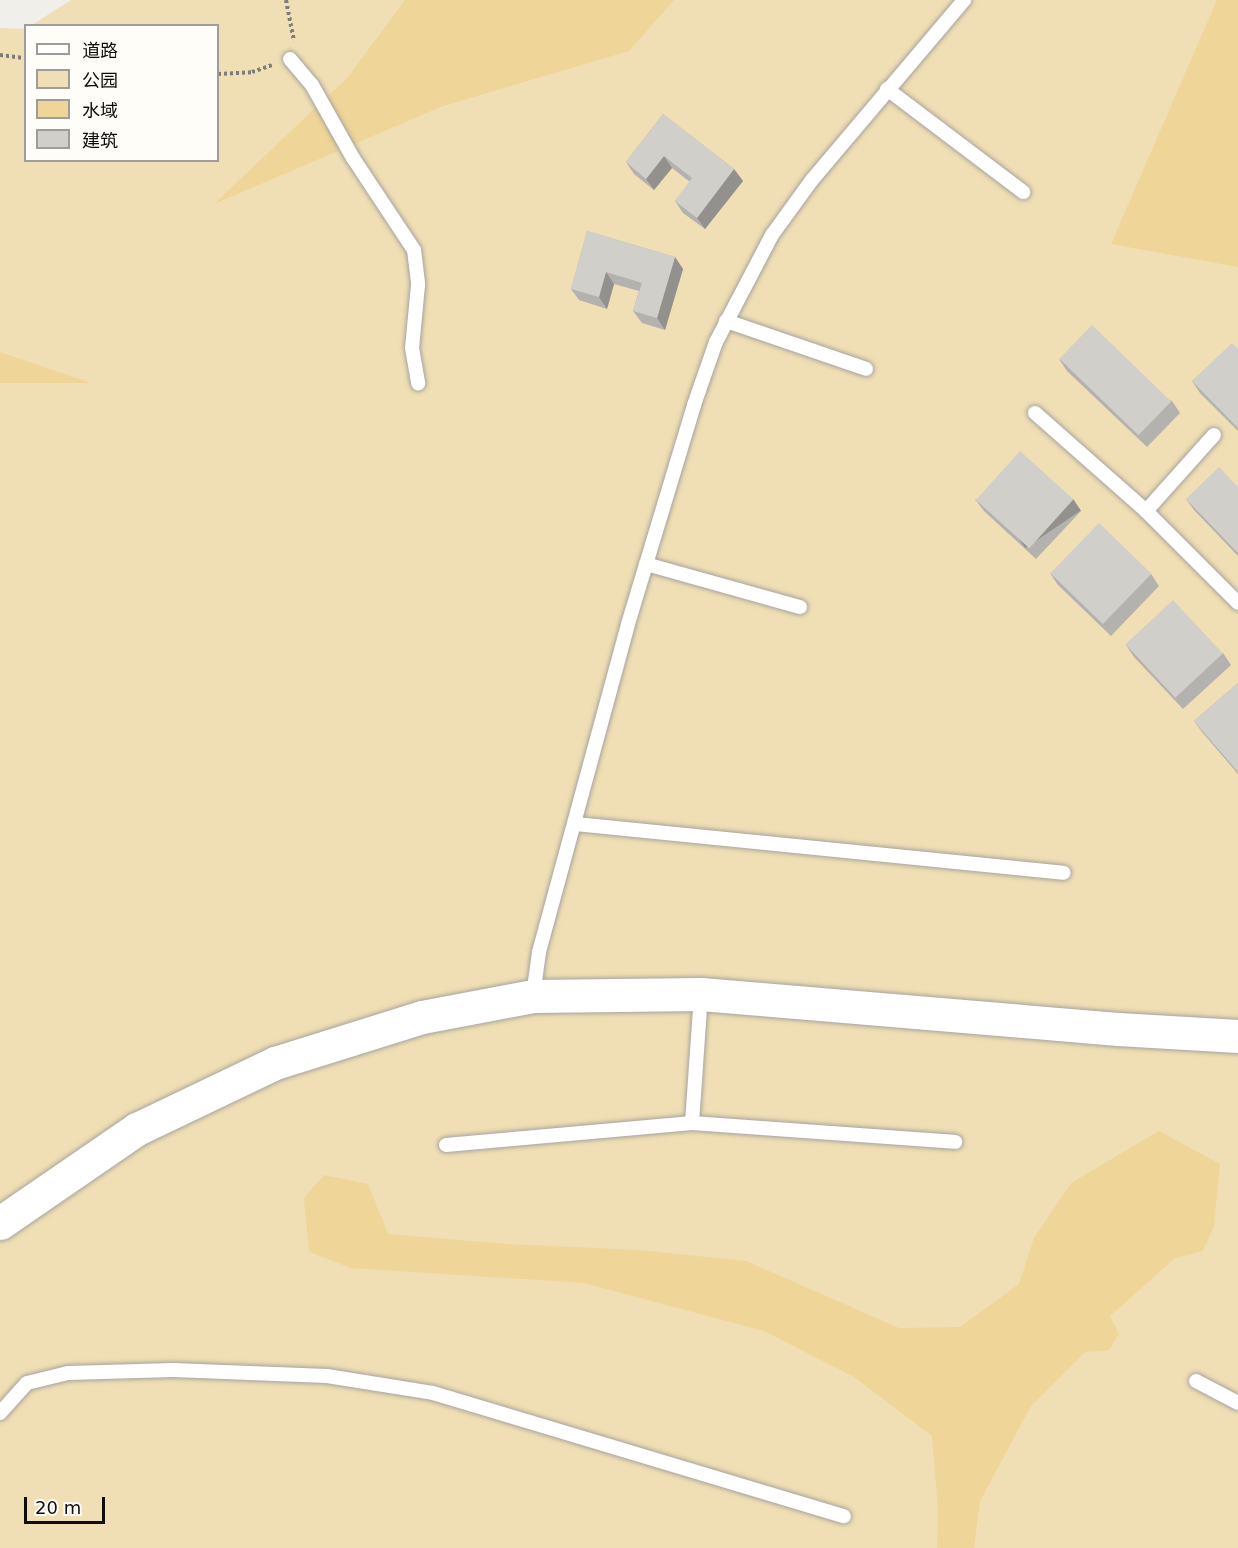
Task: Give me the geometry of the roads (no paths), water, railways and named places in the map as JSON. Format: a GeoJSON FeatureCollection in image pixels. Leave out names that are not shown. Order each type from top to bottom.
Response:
{"type":"FeatureCollection","features":[{"type":"Feature","properties":{"kind":"street"},"geometry":{"type":"LineString","coordinates":[[0,1223],[137,1129],[275,1063],[422,1017],[533,996],[701,994],[1118,1029],[1238,1036]]}},
{"type":"Feature","properties":{"kind":"lane"},"geometry":{"type":"LineString","coordinates":[[533,996],[539,952],[646,564],[694,405],[726,321],[772,235],[812,180],[964,0]]}},
{"type":"Feature","properties":{"kind":"lane"},"geometry":{"type":"LineString","coordinates":[[290,59],[312,85],[353,158],[414,250],[418,285],[412,348],[418,383]]}},
{"type":"Feature","properties":{"kind":"lane"},"geometry":{"type":"LineString","coordinates":[[887,89],[1023,192]]}},
{"type":"Feature","properties":{"kind":"lane"},"geometry":{"type":"LineString","coordinates":[[726,321],[866,369]]}},
{"type":"Feature","properties":{"kind":"lane"},"geometry":{"type":"LineString","coordinates":[[1035,413],[1146,511],[1238,603]]}},
{"type":"Feature","properties":{"kind":"lane"},"geometry":{"type":"LineString","coordinates":[[1146,511],[1214,435]]}},
{"type":"Feature","properties":{"kind":"lane"},"geometry":{"type":"LineString","coordinates":[[646,564],[800,607]]}},
{"type":"Feature","properties":{"kind":"lane"},"geometry":{"type":"LineString","coordinates":[[575,824],[1064,873]]}},
{"type":"Feature","properties":{"kind":"lane"},"geometry":{"type":"LineString","coordinates":[[692,1122],[701,994]]}},
{"type":"Feature","properties":{"kind":"lane"},"geometry":{"type":"LineString","coordinates":[[446,1144],[692,1122],[955,1142]]}},
{"type":"Feature","properties":{"kind":"lane"},"geometry":{"type":"LineString","coordinates":[[0,1413],[27,1383],[68,1373],[173,1370],[327,1376],[433,1393],[844,1516]]}},
{"type":"Feature","properties":{"kind":"lane"},"geometry":{"type":"LineString","coordinates":[[1196,1381],[1238,1403]]}},
{"type":"Feature","properties":{"kind":"water"},"geometry":{"type":"Polygon","coordinates":[[[405,0],[674,0],[629,51],[443,106],[214,204],[348,77],[405,0]]]}},
{"type":"Feature","properties":{"kind":"water"},"geometry":{"type":"Polygon","coordinates":[[[1217,0],[1238,0],[1238,267],[1111,244],[1217,0]]]}},
{"type":"Feature","properties":{"kind":"water"},"geometry":{"type":"Polygon","coordinates":[[[0,352],[91,383],[0,383],[0,352]]]}},
{"type":"Feature","properties":{"kind":"water"},"geometry":{"type":"Polygon","coordinates":[[[1159,1131],[1220,1164],[1214,1226],[1203,1251],[1175,1258],[1110,1316],[1119,1334],[1109,1350],[1085,1352],[1031,1406],[980,1501],[974,1548],[937,1548],[938,1509],[932,1436],[854,1377],[764,1331],[584,1283],[351,1268],[309,1252],[304,1198],[324,1175],[368,1184],[388,1234],[506,1244],[638,1250],[746,1261],[899,1328],[960,1327],[1019,1284],[1034,1238],[1071,1183],[1159,1131]]]}}]}
